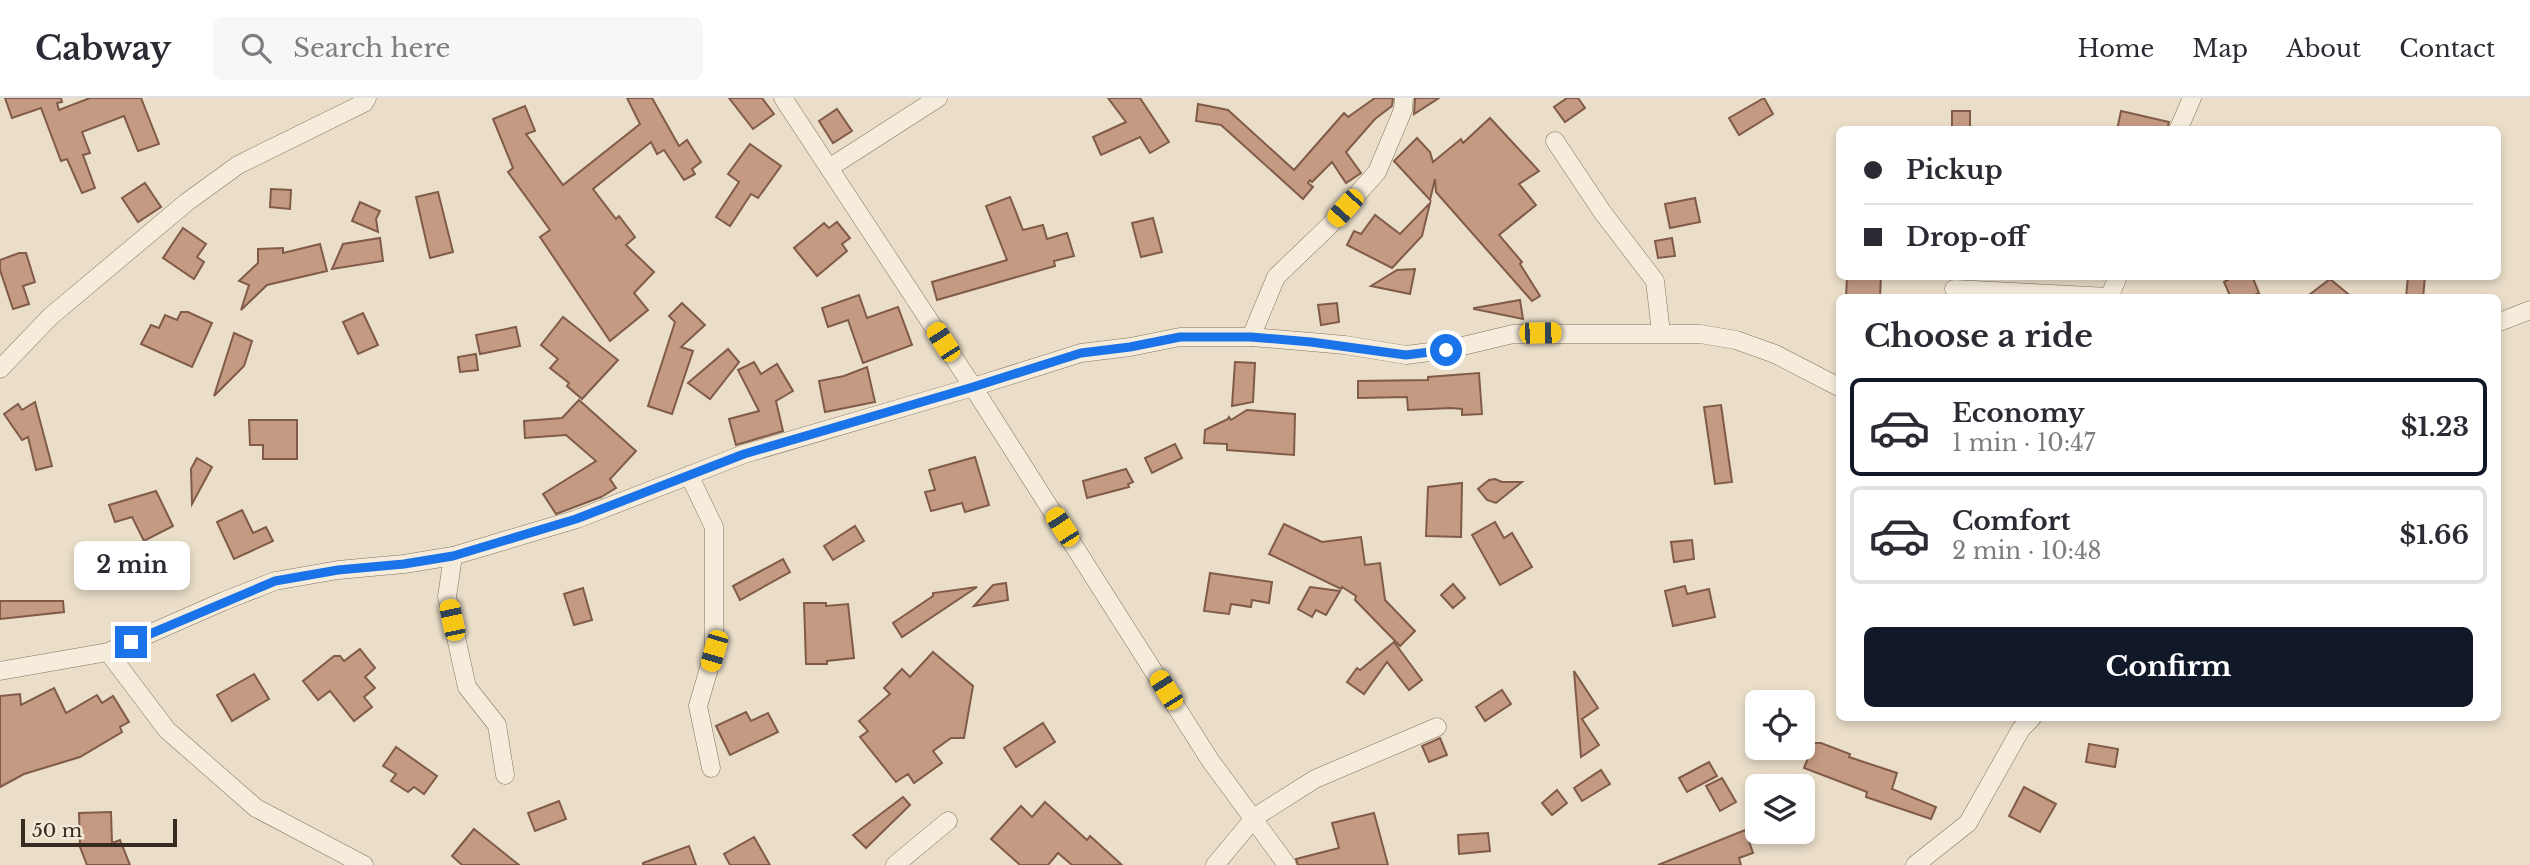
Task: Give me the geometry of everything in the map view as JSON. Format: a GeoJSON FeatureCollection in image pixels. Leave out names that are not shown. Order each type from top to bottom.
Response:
{"type":"FeatureCollection","features":[{"type":"Feature","properties":{"kind":"street"},"geometry":{"type":"LineString","coordinates":[[0,369],[51,316],[187,202],[238,165],[363,103],[367,98]]}},
{"type":"Feature","properties":{"kind":"street"},"geometry":{"type":"LineString","coordinates":[[783,98],[973,387],[1210,760],[1255,817],[1287,865]]}},
{"type":"Feature","properties":{"kind":"street"},"geometry":{"type":"LineString","coordinates":[[828,168],[938,98]]}},
{"type":"Feature","properties":{"kind":"street"},"geometry":{"type":"LineString","coordinates":[[1251,337],[1276,277],[1329,226],[1377,172],[1403,110],[1404,98]]}},
{"type":"Feature","properties":{"kind":"street"},"geometry":{"type":"LineString","coordinates":[[2180,126],[2192,98]]}},
{"type":"Feature","properties":{"kind":"street"},"geometry":{"type":"LineString","coordinates":[[1555,141],[1603,213],[1655,281],[1661,333]]}},
{"type":"Feature","properties":{"kind":"street"},"geometry":{"type":"LineString","coordinates":[[1954,289],[2051,294]]}},
{"type":"Feature","properties":{"kind":"street"},"geometry":{"type":"LineString","coordinates":[[2501,321],[2530,310]]}},
{"type":"Feature","properties":{"kind":"street"},"geometry":{"type":"LineString","coordinates":[[0,671],[108,652],[275,581],[338,570],[453,556],[576,519],[744,454],[1081,353],[1180,337],[1251,337],[1345,345],[1406,355],[1446,350],[1513,334],[1700,334],[1735,340],[1775,354],[1836,385]]}},
{"type":"Feature","properties":{"kind":"street"},"geometry":{"type":"LineString","coordinates":[[689,475],[714,527],[714,651],[698,706],[711,768]]}},
{"type":"Feature","properties":{"kind":"street"},"geometry":{"type":"LineString","coordinates":[[453,556],[447,597],[467,687],[497,725],[505,775]]}},
{"type":"Feature","properties":{"kind":"street"},"geometry":{"type":"LineString","coordinates":[[108,652],[167,730],[256,808],[364,865]]}},
{"type":"Feature","properties":{"kind":"street"},"geometry":{"type":"LineString","coordinates":[[1915,865],[1968,823],[2021,729],[2029,721]]}},
{"type":"Feature","properties":{"kind":"street"},"geometry":{"type":"LineString","coordinates":[[1215,865],[1255,817],[1315,779],[1437,727]]}},
{"type":"Feature","properties":{"kind":"street"},"geometry":{"type":"LineString","coordinates":[[895,865],[948,821]]}},
{"type":"Feature","properties":{"kind":"building"},"geometry":{"type":"Polygon","coordinates":[[[5,98],[61,98],[62,102],[57,103],[59,110],[90,98],[141,98],[159,144],[138,151],[124,116],[82,132],[90,153],[83,155],[95,188],[82,193],[67,159],[61,161],[41,108],[12,118],[5,98]]]}},
{"type":"Feature","properties":{"kind":"building"},"geometry":{"type":"Polygon","coordinates":[[[627,98],[652,98],[679,146],[687,140],[701,162],[692,169],[695,174],[684,180],[664,150],[657,154],[651,142],[593,189],[616,219],[619,216],[635,237],[626,245],[654,272],[634,293],[648,310],[610,341],[540,237],[550,230],[508,172],[513,168],[493,119],[525,106],[535,131],[526,134],[563,185],[640,124],[627,98]]]}},
{"type":"Feature","properties":{"kind":"building"},"geometry":{"type":"Polygon","coordinates":[[[729,98],[762,98],[774,114],[753,129],[729,98]]]}},
{"type":"Feature","properties":{"kind":"building"},"geometry":{"type":"Polygon","coordinates":[[[1108,98],[1140,98],[1169,142],[1150,153],[1140,137],[1101,155],[1093,137],[1126,122],[1108,98]]]}},
{"type":"Feature","properties":{"kind":"building"},"geometry":{"type":"Polygon","coordinates":[[[1375,98],[1393,98],[1392,106],[1375,119],[1346,152],[1361,173],[1346,183],[1332,162],[1312,182],[1310,180],[1308,183],[1313,187],[1303,199],[1221,125],[1196,121],[1198,104],[1228,110],[1294,170],[1344,113],[1348,117],[1375,98]]]}},
{"type":"Feature","properties":{"kind":"building"},"geometry":{"type":"Polygon","coordinates":[[[1415,98],[1439,98],[1414,114],[1415,98]]]}},
{"type":"Feature","properties":{"kind":"building"},"geometry":{"type":"Polygon","coordinates":[[[1567,98],[1578,98],[1585,108],[1565,122],[1554,107],[1567,98]]]}},
{"type":"Feature","properties":{"kind":"building"},"geometry":{"type":"Polygon","coordinates":[[[1764,98],[1773,114],[1739,135],[1729,118],[1764,98]]]}},
{"type":"Feature","properties":{"kind":"building"},"geometry":{"type":"Polygon","coordinates":[[[837,109],[852,131],[833,143],[819,121],[837,109]]]}},
{"type":"Feature","properties":{"kind":"building"},"geometry":{"type":"Polygon","coordinates":[[[1952,111],[1970,111],[1970,126],[1952,126],[1952,111]]]}},
{"type":"Feature","properties":{"kind":"building"},"geometry":{"type":"Polygon","coordinates":[[[2121,111],[2169,122],[2168,126],[2118,126],[2121,111]]]}},
{"type":"Feature","properties":{"kind":"building"},"geometry":{"type":"Polygon","coordinates":[[[1490,118],[1539,171],[1519,184],[1536,205],[1499,235],[1522,262],[1520,264],[1540,296],[1532,301],[1436,192],[1435,179],[1430,200],[1394,161],[1417,138],[1430,152],[1433,162],[1461,139],[1463,143],[1490,118]]]}},
{"type":"Feature","properties":{"kind":"building"},"geometry":{"type":"Polygon","coordinates":[[[750,144],[781,166],[758,198],[751,194],[730,226],[716,217],[739,182],[728,174],[750,144]]]}},
{"type":"Feature","properties":{"kind":"building"},"geometry":{"type":"Polygon","coordinates":[[[145,183],[161,207],[138,222],[122,198],[145,183]]]}},
{"type":"Feature","properties":{"kind":"building"},"geometry":{"type":"Polygon","coordinates":[[[271,189],[291,190],[290,209],[270,207],[271,189]]]}},
{"type":"Feature","properties":{"kind":"building"},"geometry":{"type":"Polygon","coordinates":[[[438,192],[453,252],[430,258],[416,197],[438,192]]]}},
{"type":"Feature","properties":{"kind":"building"},"geometry":{"type":"Polygon","coordinates":[[[1010,197],[1023,230],[1043,225],[1047,239],[1067,233],[1074,256],[1054,261],[1055,266],[937,300],[932,282],[1007,260],[986,206],[1010,197]]]}},
{"type":"Feature","properties":{"kind":"building"},"geometry":{"type":"Polygon","coordinates":[[[1695,198],[1700,222],[1670,228],[1665,204],[1695,198]]]}},
{"type":"Feature","properties":{"kind":"building"},"geometry":{"type":"Polygon","coordinates":[[[360,202],[380,211],[376,219],[378,232],[352,221],[360,202]]]}},
{"type":"Feature","properties":{"kind":"building"},"geometry":{"type":"Polygon","coordinates":[[[1430,203],[1422,236],[1392,268],[1347,245],[1354,231],[1361,234],[1375,215],[1400,234],[1430,203]]]}},
{"type":"Feature","properties":{"kind":"building"},"geometry":{"type":"Polygon","coordinates":[[[1153,218],[1162,252],[1141,257],[1132,223],[1153,218]]]}},
{"type":"Feature","properties":{"kind":"building"},"geometry":{"type":"Polygon","coordinates":[[[837,222],[850,238],[842,244],[847,251],[817,276],[794,248],[824,223],[829,228],[837,222]]]}},
{"type":"Feature","properties":{"kind":"building"},"geometry":{"type":"Polygon","coordinates":[[[183,228],[206,244],[197,257],[204,262],[194,279],[163,258],[183,228]]]}},
{"type":"Feature","properties":{"kind":"building"},"geometry":{"type":"Polygon","coordinates":[[[380,238],[383,261],[332,269],[343,244],[380,238]]]}},
{"type":"Feature","properties":{"kind":"building"},"geometry":{"type":"Polygon","coordinates":[[[1672,238],[1675,256],[1658,258],[1655,241],[1672,238]]]}},
{"type":"Feature","properties":{"kind":"building"},"geometry":{"type":"Polygon","coordinates":[[[320,244],[327,271],[267,285],[241,310],[249,285],[239,281],[258,263],[258,249],[283,248],[283,253],[320,244]]]}},
{"type":"Feature","properties":{"kind":"building"},"geometry":{"type":"Polygon","coordinates":[[[26,253],[35,282],[23,286],[29,304],[13,309],[0,270],[0,260],[26,253]]]}},
{"type":"Feature","properties":{"kind":"building"},"geometry":{"type":"Polygon","coordinates":[[[1415,269],[1410,294],[1371,286],[1397,270],[1415,269]]]}},
{"type":"Feature","properties":{"kind":"building"},"geometry":{"type":"Polygon","coordinates":[[[1847,280],[1881,280],[1880,294],[1846,294],[1847,280]]]}},
{"type":"Feature","properties":{"kind":"building"},"geometry":{"type":"Polygon","coordinates":[[[2254,280],[2259,293],[2229,294],[2224,282],[2254,280]]]}},
{"type":"Feature","properties":{"kind":"building"},"geometry":{"type":"Polygon","coordinates":[[[2331,280],[2348,294],[2310,294],[2331,280]]]}},
{"type":"Feature","properties":{"kind":"building"},"geometry":{"type":"Polygon","coordinates":[[[2408,280],[2425,280],[2423,294],[2406,294],[2408,280]]]}},
{"type":"Feature","properties":{"kind":"building"},"geometry":{"type":"Polygon","coordinates":[[[859,295],[867,318],[898,307],[912,345],[863,363],[848,320],[828,327],[822,308],[859,295]]]}},
{"type":"Feature","properties":{"kind":"building"},"geometry":{"type":"Polygon","coordinates":[[[1520,300],[1523,319],[1474,309],[1474,308],[1520,300]]]}},
{"type":"Feature","properties":{"kind":"building"},"geometry":{"type":"Polygon","coordinates":[[[682,303],[705,325],[681,347],[693,351],[672,414],[648,406],[675,322],[669,316],[682,303]]]}},
{"type":"Feature","properties":{"kind":"building"},"geometry":{"type":"Polygon","coordinates":[[[1337,303],[1339,322],[1321,325],[1318,305],[1337,303]]]}},
{"type":"Feature","properties":{"kind":"building"},"geometry":{"type":"Polygon","coordinates":[[[181,312],[188,312],[212,323],[192,367],[141,344],[151,325],[159,328],[165,315],[177,320],[181,312]]]}},
{"type":"Feature","properties":{"kind":"building"},"geometry":{"type":"Polygon","coordinates":[[[363,313],[378,345],[358,354],[343,322],[363,313]]]}},
{"type":"Feature","properties":{"kind":"building"},"geometry":{"type":"Polygon","coordinates":[[[563,317],[618,360],[582,399],[567,386],[569,383],[550,368],[558,359],[541,345],[563,317]]]}},
{"type":"Feature","properties":{"kind":"building"},"geometry":{"type":"Polygon","coordinates":[[[516,327],[520,346],[480,354],[476,335],[516,327]]]}},
{"type":"Feature","properties":{"kind":"building"},"geometry":{"type":"Polygon","coordinates":[[[234,333],[252,341],[244,366],[214,396],[234,333]]]}},
{"type":"Feature","properties":{"kind":"building"},"geometry":{"type":"Polygon","coordinates":[[[728,349],[739,362],[710,399],[688,383],[728,349]]]}},
{"type":"Feature","properties":{"kind":"building"},"geometry":{"type":"Polygon","coordinates":[[[476,354],[478,370],[460,372],[458,357],[476,354]]]}},
{"type":"Feature","properties":{"kind":"building"},"geometry":{"type":"Polygon","coordinates":[[[754,362],[761,374],[777,364],[793,391],[776,401],[783,431],[736,445],[729,419],[759,411],[738,370],[754,362]]]}},
{"type":"Feature","properties":{"kind":"building"},"geometry":{"type":"Polygon","coordinates":[[[1235,362],[1255,363],[1253,402],[1232,406],[1235,362]]]}},
{"type":"Feature","properties":{"kind":"building"},"geometry":{"type":"Polygon","coordinates":[[[867,367],[875,402],[825,412],[819,381],[844,376],[867,367]]]}},
{"type":"Feature","properties":{"kind":"building"},"geometry":{"type":"Polygon","coordinates":[[[1479,373],[1482,414],[1462,415],[1462,409],[1451,408],[1408,410],[1407,397],[1358,398],[1358,381],[1428,380],[1428,377],[1479,373]]]}},
{"type":"Feature","properties":{"kind":"building"},"geometry":{"type":"Polygon","coordinates":[[[579,400],[636,451],[610,479],[616,488],[601,497],[556,514],[543,494],[596,461],[566,435],[525,438],[524,421],[562,418],[579,400]]]}},
{"type":"Feature","properties":{"kind":"building"},"geometry":{"type":"Polygon","coordinates":[[[35,402],[52,466],[36,470],[28,437],[22,440],[4,414],[18,404],[22,410],[35,402]]]}},
{"type":"Feature","properties":{"kind":"building"},"geometry":{"type":"Polygon","coordinates":[[[1721,405],[1732,482],[1715,484],[1704,407],[1721,405]]]}},
{"type":"Feature","properties":{"kind":"building"},"geometry":{"type":"Polygon","coordinates":[[[1247,410],[1295,414],[1294,455],[1227,450],[1227,444],[1204,443],[1205,430],[1229,417],[1231,420],[1247,410]]]}},
{"type":"Feature","properties":{"kind":"building"},"geometry":{"type":"Polygon","coordinates":[[[249,420],[297,420],[297,459],[263,459],[263,445],[250,445],[249,420]]]}},
{"type":"Feature","properties":{"kind":"building"},"geometry":{"type":"Polygon","coordinates":[[[1175,444],[1182,458],[1152,473],[1145,458],[1175,444]]]}},
{"type":"Feature","properties":{"kind":"building"},"geometry":{"type":"Polygon","coordinates":[[[975,457],[989,505],[965,512],[962,503],[931,511],[925,492],[935,490],[929,470],[975,457]]]}},
{"type":"Feature","properties":{"kind":"building"},"geometry":{"type":"Polygon","coordinates":[[[197,458],[212,467],[192,504],[191,469],[197,458]]]}},
{"type":"Feature","properties":{"kind":"building"},"geometry":{"type":"Polygon","coordinates":[[[1126,469],[1133,482],[1128,484],[1129,487],[1087,498],[1083,481],[1126,469]]]}},
{"type":"Feature","properties":{"kind":"building"},"geometry":{"type":"Polygon","coordinates":[[[1489,480],[1502,482],[1522,482],[1496,503],[1487,500],[1478,489],[1489,480]]]}},
{"type":"Feature","properties":{"kind":"building"},"geometry":{"type":"Polygon","coordinates":[[[1462,483],[1461,537],[1426,536],[1428,487],[1462,483]]]}},
{"type":"Feature","properties":{"kind":"building"},"geometry":{"type":"Polygon","coordinates":[[[156,491],[173,526],[144,541],[132,517],[115,522],[109,505],[156,491]]]}},
{"type":"Feature","properties":{"kind":"building"},"geometry":{"type":"Polygon","coordinates":[[[242,510],[253,533],[266,527],[273,541],[234,559],[217,522],[242,510]]]}},
{"type":"Feature","properties":{"kind":"building"},"geometry":{"type":"Polygon","coordinates":[[[1495,522],[1504,538],[1512,533],[1532,567],[1500,585],[1472,535],[1495,522]]]}},
{"type":"Feature","properties":{"kind":"building"},"geometry":{"type":"Polygon","coordinates":[[[1284,524],[1322,542],[1361,537],[1365,565],[1380,563],[1385,600],[1415,631],[1400,646],[1355,600],[1356,596],[1269,554],[1284,524]]]}},
{"type":"Feature","properties":{"kind":"building"},"geometry":{"type":"Polygon","coordinates":[[[855,526],[864,541],[833,560],[824,546],[855,526]]]}},
{"type":"Feature","properties":{"kind":"building"},"geometry":{"type":"Polygon","coordinates":[[[1692,540],[1694,559],[1674,562],[1671,542],[1692,540]]]}},
{"type":"Feature","properties":{"kind":"building"},"geometry":{"type":"Polygon","coordinates":[[[783,559],[790,572],[740,600],[733,586],[783,559]]]}},
{"type":"Feature","properties":{"kind":"building"},"geometry":{"type":"Polygon","coordinates":[[[1210,573],[1272,582],[1269,603],[1252,600],[1251,607],[1231,604],[1229,614],[1204,611],[1210,573]]]}},
{"type":"Feature","properties":{"kind":"building"},"geometry":{"type":"Polygon","coordinates":[[[1006,583],[1008,600],[974,606],[993,585],[1006,583]]]}},
{"type":"Feature","properties":{"kind":"building"},"geometry":{"type":"Polygon","coordinates":[[[1453,584],[1465,598],[1453,608],[1441,595],[1453,584]]]}},
{"type":"Feature","properties":{"kind":"building"},"geometry":{"type":"Polygon","coordinates":[[[1685,586],[1687,594],[1709,589],[1715,617],[1673,626],[1665,591],[1685,586]]]}},
{"type":"Feature","properties":{"kind":"building"},"geometry":{"type":"Polygon","coordinates":[[[977,587],[902,637],[893,623],[933,596],[933,593],[977,587]]]}},
{"type":"Feature","properties":{"kind":"building"},"geometry":{"type":"Polygon","coordinates":[[[1310,587],[1340,591],[1326,615],[1316,610],[1312,617],[1298,609],[1310,587]]]}},
{"type":"Feature","properties":{"kind":"building"},"geometry":{"type":"Polygon","coordinates":[[[583,588],[592,620],[574,625],[564,594],[583,588]]]}},
{"type":"Feature","properties":{"kind":"building"},"geometry":{"type":"Polygon","coordinates":[[[0,601],[63,601],[64,612],[0,619],[0,601]]]}},
{"type":"Feature","properties":{"kind":"building"},"geometry":{"type":"Polygon","coordinates":[[[804,603],[826,603],[826,606],[848,604],[854,658],[827,661],[827,664],[806,664],[804,603]]]}},
{"type":"Feature","properties":{"kind":"building"},"geometry":{"type":"Polygon","coordinates":[[[1394,642],[1422,680],[1409,690],[1387,662],[1364,694],[1347,682],[1357,668],[1360,670],[1394,642]]]}},
{"type":"Feature","properties":{"kind":"building"},"geometry":{"type":"Polygon","coordinates":[[[360,649],[375,668],[365,677],[375,688],[364,697],[372,707],[354,721],[330,691],[318,700],[303,681],[334,656],[340,656],[344,661],[360,649]]]}},
{"type":"Feature","properties":{"kind":"building"},"geometry":{"type":"Polygon","coordinates":[[[933,652],[973,686],[964,738],[951,738],[933,751],[942,763],[914,783],[908,774],[896,782],[860,737],[868,731],[859,721],[890,694],[884,688],[902,669],[910,677],[933,652]]]}},
{"type":"Feature","properties":{"kind":"building"},"geometry":{"type":"Polygon","coordinates":[[[1574,671],[1598,708],[1582,719],[1599,745],[1581,757],[1574,671]]]}},
{"type":"Feature","properties":{"kind":"building"},"geometry":{"type":"Polygon","coordinates":[[[254,674],[269,699],[232,721],[217,695],[254,674]]]}},
{"type":"Feature","properties":{"kind":"building"},"geometry":{"type":"Polygon","coordinates":[[[54,688],[66,713],[97,695],[102,703],[113,696],[129,722],[120,727],[122,732],[80,757],[24,774],[0,787],[0,696],[20,694],[21,705],[54,688]]]}},
{"type":"Feature","properties":{"kind":"building"},"geometry":{"type":"Polygon","coordinates":[[[1502,690],[1511,704],[1485,721],[1476,707],[1502,690]]]}},
{"type":"Feature","properties":{"kind":"building"},"geometry":{"type":"Polygon","coordinates":[[[746,712],[751,721],[768,713],[778,732],[730,755],[716,726],[746,712]]]}},
{"type":"Feature","properties":{"kind":"building"},"geometry":{"type":"Polygon","coordinates":[[[1043,723],[1055,742],[1016,767],[1004,748],[1043,723]]]}},
{"type":"Feature","properties":{"kind":"building"},"geometry":{"type":"Polygon","coordinates":[[[1440,738],[1447,755],[1429,762],[1422,746],[1440,738]]]}},
{"type":"Feature","properties":{"kind":"building"},"geometry":{"type":"Polygon","coordinates":[[[1815,743],[1821,743],[1850,754],[1849,757],[1897,773],[1892,789],[1936,807],[1931,819],[1866,797],[1867,792],[1804,768],[1807,760],[1815,760],[1815,743]]]}},
{"type":"Feature","properties":{"kind":"building"},"geometry":{"type":"Polygon","coordinates":[[[2089,744],[2118,749],[2115,767],[2086,762],[2089,744]]]}},
{"type":"Feature","properties":{"kind":"building"},"geometry":{"type":"Polygon","coordinates":[[[396,747],[437,776],[424,794],[414,787],[408,792],[391,781],[396,774],[383,766],[396,747]]]}},
{"type":"Feature","properties":{"kind":"building"},"geometry":{"type":"Polygon","coordinates":[[[1709,762],[1717,776],[1687,792],[1679,778],[1709,762]]]}},
{"type":"Feature","properties":{"kind":"building"},"geometry":{"type":"Polygon","coordinates":[[[1601,770],[1610,784],[1582,801],[1574,788],[1601,770]]]}},
{"type":"Feature","properties":{"kind":"building"},"geometry":{"type":"Polygon","coordinates":[[[1722,778],[1736,802],[1720,811],[1706,786],[1722,778]]]}},
{"type":"Feature","properties":{"kind":"building"},"geometry":{"type":"Polygon","coordinates":[[[2024,787],[2056,804],[2040,832],[2009,816],[2024,787]]]}},
{"type":"Feature","properties":{"kind":"building"},"geometry":{"type":"Polygon","coordinates":[[[1557,790],[1567,803],[1552,815],[1542,803],[1557,790]]]}},
{"type":"Feature","properties":{"kind":"building"},"geometry":{"type":"Polygon","coordinates":[[[903,797],[910,805],[866,848],[853,835],[903,797]]]}},
{"type":"Feature","properties":{"kind":"building"},"geometry":{"type":"Polygon","coordinates":[[[559,801],[566,819],[535,831],[528,813],[559,801]]]}},
{"type":"Feature","properties":{"kind":"building"},"geometry":{"type":"Polygon","coordinates":[[[1045,802],[1087,840],[1090,836],[1122,865],[1072,865],[1058,853],[1048,865],[1020,865],[991,839],[1021,806],[1032,817],[1045,802]]]}},
{"type":"Feature","properties":{"kind":"building"},"geometry":{"type":"Polygon","coordinates":[[[111,812],[112,843],[120,840],[130,865],[87,865],[80,847],[79,813],[111,812]]]}},
{"type":"Feature","properties":{"kind":"building"},"geometry":{"type":"Polygon","coordinates":[[[1374,813],[1388,865],[1298,865],[1296,859],[1339,848],[1332,823],[1374,813]]]}},
{"type":"Feature","properties":{"kind":"building"},"geometry":{"type":"Polygon","coordinates":[[[474,829],[519,865],[462,865],[452,856],[474,829]]]}},
{"type":"Feature","properties":{"kind":"building"},"geometry":{"type":"Polygon","coordinates":[[[1745,830],[1745,844],[1750,844],[1753,853],[1739,858],[1741,865],[1658,865],[1745,830]]]}},
{"type":"Feature","properties":{"kind":"building"},"geometry":{"type":"Polygon","coordinates":[[[1488,833],[1490,851],[1459,854],[1458,835],[1488,833]]]}},
{"type":"Feature","properties":{"kind":"building"},"geometry":{"type":"Polygon","coordinates":[[[754,837],[770,865],[730,865],[724,854],[754,837]]]}},
{"type":"Feature","properties":{"kind":"building"},"geometry":{"type":"Polygon","coordinates":[[[689,846],[696,865],[643,865],[643,863],[689,846]]]}},
{"type":"Feature","properties":{"kind":"route"},"geometry":{"type":"LineString","coordinates":[[131,642],[275,581],[338,570],[453,556],[576,519],[744,454],[1081,353],[1180,337],[1251,337],[1345,345],[1406,355],[1446,350]]}}]}
